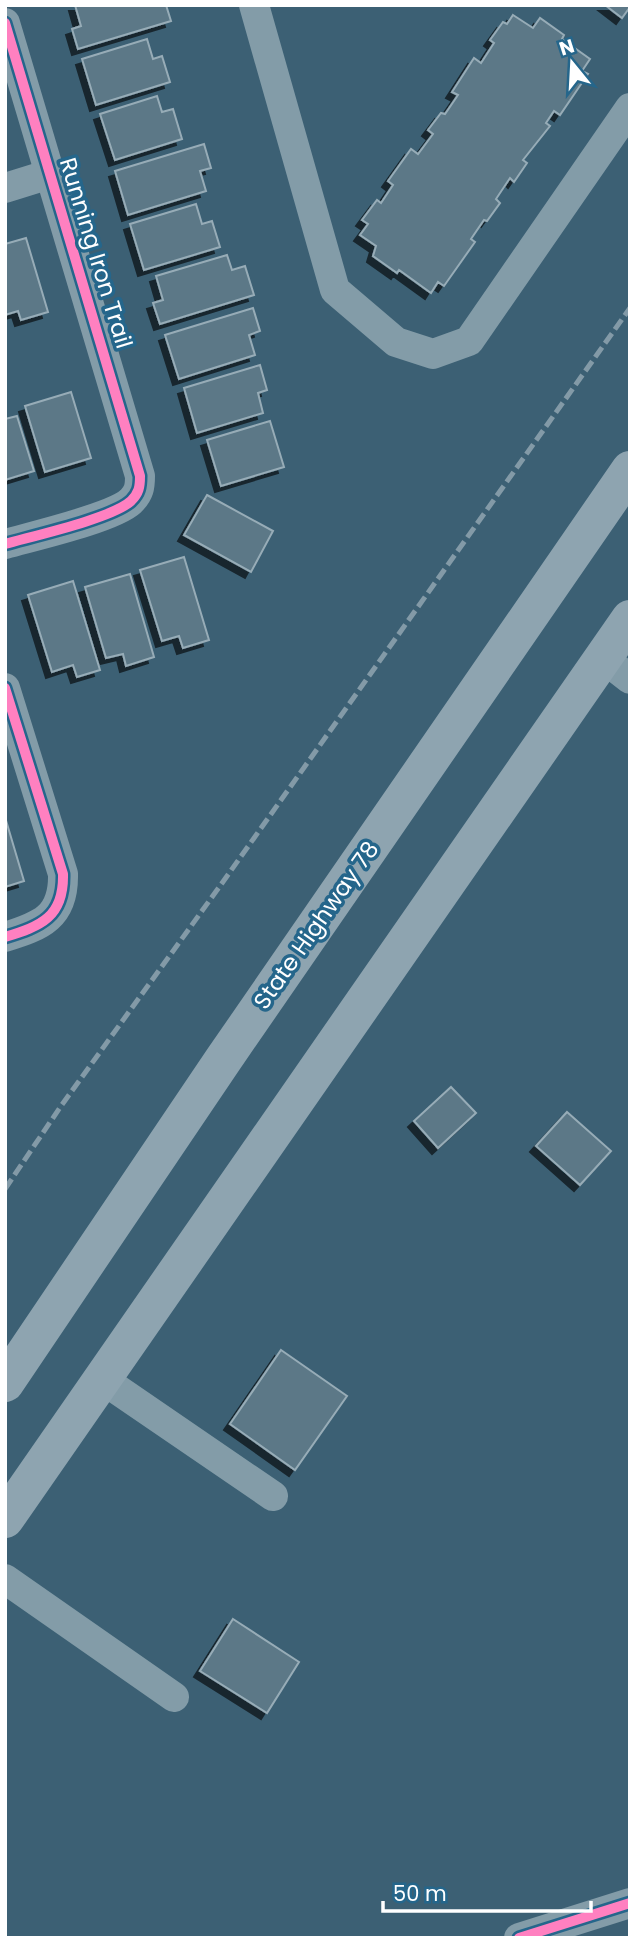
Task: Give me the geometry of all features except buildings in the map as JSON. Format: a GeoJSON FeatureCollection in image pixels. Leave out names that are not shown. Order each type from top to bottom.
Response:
{"type":"FeatureCollection","features":[{"type":"Feature","properties":{"kind":"main road","name":"State Highway 78"},"geometry":{"type":"LineString","coordinates":[[5,1383],[223,1060],[630,470]]}},
{"type":"Feature","properties":{"kind":"main road"},"geometry":{"type":"LineString","coordinates":[[5,1519],[342,1037],[616,668],[630,619]]}},
{"type":"Feature","properties":{"kind":"street"},"geometry":{"type":"LineString","coordinates":[[254,5],[335,289],[396,342],[433,354],[469,341],[630,108]]}},
{"type":"Feature","properties":{"kind":"street","name":"Running Iron Trail"},"geometry":{"type":"LineString","coordinates":[[5,23],[140,476],[140,488],[136,496],[117,511],[5,544]]}},
{"type":"Feature","properties":{"kind":"street"},"geometry":{"type":"LineString","coordinates":[[5,188],[50,174]]}},
{"type":"Feature","properties":{"kind":"street"},"geometry":{"type":"LineString","coordinates":[[5,688],[13,740],[62,874],[63,890],[59,905],[49,917],[35,928],[5,937]]}},
{"type":"Feature","properties":{"kind":"street"},"geometry":{"type":"LineString","coordinates":[[102,1379],[273,1496]]}},
{"type":"Feature","properties":{"kind":"street"},"geometry":{"type":"LineString","coordinates":[[5,1579],[174,1697]]}},
{"type":"Feature","properties":{"kind":"street"},"geometry":{"type":"LineString","coordinates":[[519,1938],[630,1903]]}},
{"type":"Feature","properties":{"kind":"railway"},"geometry":{"type":"LineString","coordinates":[[5,1189],[61,1106],[630,308]]}},
{"type":"Feature","properties":{"kind":"cycle path"},"geometry":{"type":"LineString","coordinates":[[5,23],[140,476],[136,495],[122,507],[91,520],[5,544]]}},
{"type":"Feature","properties":{"kind":"cycle path"},"geometry":{"type":"LineString","coordinates":[[5,688],[63,874],[59,900],[48,918],[29,929],[5,937]]}},
{"type":"Feature","properties":{"kind":"cycle path"},"geometry":{"type":"LineString","coordinates":[[519,1938],[630,1903]]}}]}
